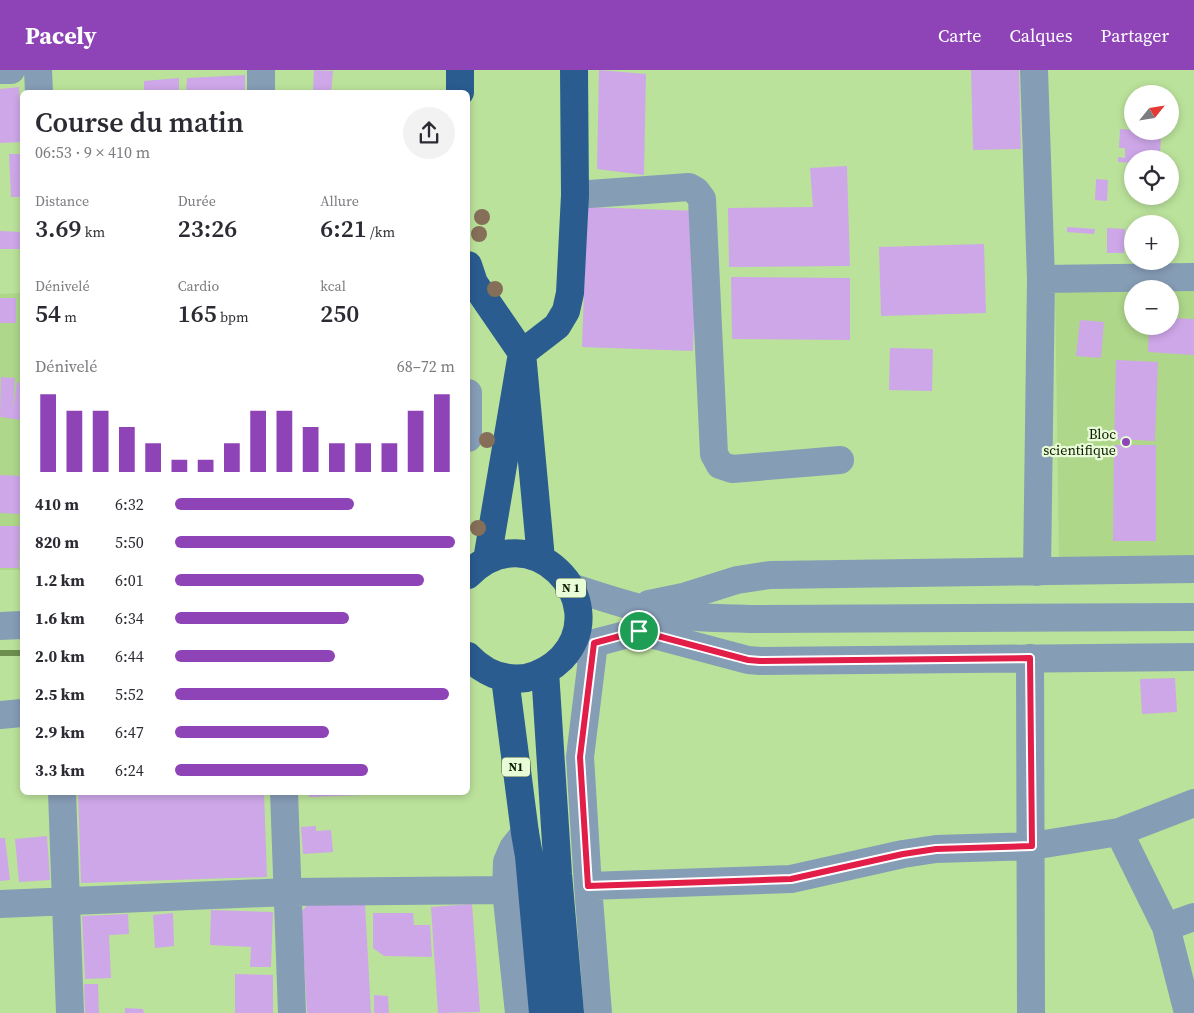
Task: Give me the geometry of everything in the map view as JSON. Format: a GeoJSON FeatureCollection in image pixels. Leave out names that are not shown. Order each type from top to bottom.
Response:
{"type":"FeatureCollection","features":[{"type":"Feature","properties":{"kind":"highway"},"geometry":{"type":"LineString","coordinates":[[460,70],[460,90]]}},
{"type":"Feature","properties":{"kind":"highway"},"geometry":{"type":"LineString","coordinates":[[522,353],[557,326],[566,311],[570,292],[575,195],[574,70]]}},
{"type":"Feature","properties":{"kind":"highway"},"geometry":{"type":"LineString","coordinates":[[470,277],[522,353],[541,559]]}},
{"type":"Feature","properties":{"kind":"highway","name":"N 1"},"geometry":{"type":"LineString","coordinates":[[477,568],[522,353]]}},
{"type":"Feature","properties":{"kind":"highway","name":"N 1"},"geometry":{"type":"LineString","coordinates":[[470,658],[479,667],[491,674],[505,678],[519,679],[533,676],[557,663],[566,653],[577,627],[577,607],[571,587],[563,575],[553,566],[528,554],[514,553],[500,555],[477,568]]}},
{"type":"Feature","properties":{"kind":"highway"},"geometry":{"type":"LineString","coordinates":[[545,671],[558,874],[570,1013]]}},
{"type":"Feature","properties":{"kind":"highway","name":"N1"},"geometry":{"type":"LineString","coordinates":[[505,678],[527,844]]}},
{"type":"Feature","properties":{"kind":"highway"},"geometry":{"type":"LineString","coordinates":[[527,844],[544,1013]]}},
{"type":"Feature","properties":{"kind":"street"},"geometry":{"type":"LineString","coordinates":[[0,70],[11,70]]}},
{"type":"Feature","properties":{"kind":"street"},"geometry":{"type":"LineString","coordinates":[[38,70],[39,90]]}},
{"type":"Feature","properties":{"kind":"street"},"geometry":{"type":"LineString","coordinates":[[260,70],[261,90]]}},
{"type":"Feature","properties":{"kind":"street"},"geometry":{"type":"LineString","coordinates":[[1034,70],[1041,279],[1036,572]]}},
{"type":"Feature","properties":{"kind":"street"},"geometry":{"type":"LineString","coordinates":[[575,195],[690,187],[702,198],[714,454],[720,465],[732,469],[840,460]]}},
{"type":"Feature","properties":{"kind":"street"},"geometry":{"type":"LineString","coordinates":[[1041,279],[1194,277]]}},
{"type":"Feature","properties":{"kind":"street"},"geometry":{"type":"LineString","coordinates":[[566,653],[594,643],[675,599],[737,580],[770,575],[1194,569]]}},
{"type":"Feature","properties":{"kind":"street"},"geometry":{"type":"LineString","coordinates":[[571,587],[637,619],[748,660],[1194,657]]}},
{"type":"Feature","properties":{"kind":"street"},"geometry":{"type":"LineString","coordinates":[[637,619],[698,617],[1194,617]]}},
{"type":"Feature","properties":{"kind":"street"},"geometry":{"type":"LineString","coordinates":[[0,626],[20,625]]}},
{"type":"Feature","properties":{"kind":"street"},"geometry":{"type":"LineString","coordinates":[[594,643],[580,757],[598,1013]]}},
{"type":"Feature","properties":{"kind":"street"},"geometry":{"type":"LineString","coordinates":[[1030,658],[1031,1013]]}},
{"type":"Feature","properties":{"kind":"street"},"geometry":{"type":"LineString","coordinates":[[0,715],[20,713]]}},
{"type":"Feature","properties":{"kind":"street"},"geometry":{"type":"LineString","coordinates":[[62,795],[70,1013]]}},
{"type":"Feature","properties":{"kind":"street"},"geometry":{"type":"LineString","coordinates":[[284,795],[292,1013]]}},
{"type":"Feature","properties":{"kind":"street"},"geometry":{"type":"LineString","coordinates":[[588,886],[791,879],[920,851],[1032,846],[1119,832],[1194,803]]}},
{"type":"Feature","properties":{"kind":"street"},"geometry":{"type":"LineString","coordinates":[[1119,832],[1166,927],[1188,1013]]}},
{"type":"Feature","properties":{"kind":"street"},"geometry":{"type":"LineString","coordinates":[[519,1013],[506,890],[507,862],[513,848],[527,844]]}},
{"type":"Feature","properties":{"kind":"street"},"geometry":{"type":"LineString","coordinates":[[0,904],[288,892],[506,890]]}},
{"type":"Feature","properties":{"kind":"street"},"geometry":{"type":"LineString","coordinates":[[1166,927],[1194,917]]}},
{"type":"Feature","properties":{"kind":"shaded area","name":"Bloc scientifique"},"geometry":{"type":"Polygon","coordinates":[[[1055,285],[1124,286],[1124,335],[1179,335],[1179,288],[1194,288],[1194,557],[1059,560],[1055,285]]]}},
{"type":"Feature","properties":{"kind":"shaded area"},"geometry":{"type":"Polygon","coordinates":[[[20,293],[20,570],[0,570],[0,294],[20,293]]]}},
{"type":"Feature","properties":{"kind":"building"},"geometry":{"type":"Polygon","coordinates":[[[314,70],[333,71],[331,90],[313,90],[314,70]]]}},
{"type":"Feature","properties":{"kind":"building"},"geometry":{"type":"Polygon","coordinates":[[[599,70],[646,74],[644,175],[597,169],[599,70]]]}},
{"type":"Feature","properties":{"kind":"building"},"geometry":{"type":"Polygon","coordinates":[[[971,70],[1019,70],[1021,149],[973,150],[971,70]]]}},
{"type":"Feature","properties":{"kind":"building"},"geometry":{"type":"Polygon","coordinates":[[[245,75],[245,90],[186,90],[187,78],[245,75]]]}},
{"type":"Feature","properties":{"kind":"building"},"geometry":{"type":"Polygon","coordinates":[[[179,78],[179,90],[144,90],[144,81],[179,78]]]}},
{"type":"Feature","properties":{"kind":"building"},"geometry":{"type":"Polygon","coordinates":[[[19,87],[20,142],[0,143],[0,89],[19,87]]]}},
{"type":"Feature","properties":{"kind":"building"},"geometry":{"type":"Polygon","coordinates":[[[1120,129],[1124,129],[1124,140],[1161,140],[1160,150],[1125,150],[1125,148],[1119,148],[1120,129]]]}},
{"type":"Feature","properties":{"kind":"building"},"geometry":{"type":"Polygon","coordinates":[[[9,154],[20,154],[20,197],[11,197],[9,154]]]}},
{"type":"Feature","properties":{"kind":"building"},"geometry":{"type":"Polygon","coordinates":[[[1118,157],[1124,158],[1124,162],[1118,162],[1118,157]]]}},
{"type":"Feature","properties":{"kind":"building"},"geometry":{"type":"Polygon","coordinates":[[[847,166],[850,266],[729,267],[728,208],[813,207],[810,168],[847,166]]]}},
{"type":"Feature","properties":{"kind":"building"},"geometry":{"type":"Polygon","coordinates":[[[1096,179],[1108,180],[1107,201],[1095,200],[1096,179]]]}},
{"type":"Feature","properties":{"kind":"building"},"geometry":{"type":"Polygon","coordinates":[[[587,207],[698,211],[693,351],[582,347],[587,207]]]}},
{"type":"Feature","properties":{"kind":"building"},"geometry":{"type":"Polygon","coordinates":[[[1067,227],[1095,229],[1094,234],[1067,232],[1067,227]]]}},
{"type":"Feature","properties":{"kind":"building"},"geometry":{"type":"Polygon","coordinates":[[[1107,228],[1124,229],[1124,253],[1107,253],[1107,228]]]}},
{"type":"Feature","properties":{"kind":"building"},"geometry":{"type":"Polygon","coordinates":[[[0,231],[20,232],[20,249],[0,249],[0,231]]]}},
{"type":"Feature","properties":{"kind":"building"},"geometry":{"type":"Polygon","coordinates":[[[984,244],[986,313],[881,316],[879,247],[984,244]]]}},
{"type":"Feature","properties":{"kind":"building"},"geometry":{"type":"Polygon","coordinates":[[[731,277],[850,278],[850,340],[732,339],[731,277]]]}},
{"type":"Feature","properties":{"kind":"building"},"geometry":{"type":"Polygon","coordinates":[[[0,298],[16,298],[16,323],[0,323],[0,298]]]}},
{"type":"Feature","properties":{"kind":"building"},"geometry":{"type":"Polygon","coordinates":[[[1179,318],[1194,319],[1194,355],[1148,352],[1149,335],[1179,335],[1179,318]]]}},
{"type":"Feature","properties":{"kind":"building"},"geometry":{"type":"Polygon","coordinates":[[[1080,320],[1104,322],[1101,358],[1076,356],[1080,320]]]}},
{"type":"Feature","properties":{"kind":"building"},"geometry":{"type":"Polygon","coordinates":[[[890,348],[933,349],[932,391],[889,390],[890,348]]]}},
{"type":"Feature","properties":{"kind":"building"},"geometry":{"type":"Polygon","coordinates":[[[1116,360],[1158,362],[1155,441],[1114,439],[1116,360]]]}},
{"type":"Feature","properties":{"kind":"building"},"geometry":{"type":"Polygon","coordinates":[[[1,377],[15,378],[13,410],[17,382],[20,383],[20,420],[0,417],[1,377]]]}},
{"type":"Feature","properties":{"kind":"building"},"geometry":{"type":"Polygon","coordinates":[[[1114,445],[1156,445],[1156,541],[1113,541],[1114,445]]]}},
{"type":"Feature","properties":{"kind":"building"},"geometry":{"type":"Polygon","coordinates":[[[0,475],[20,476],[20,514],[0,513],[0,475]]]}},
{"type":"Feature","properties":{"kind":"building"},"geometry":{"type":"Polygon","coordinates":[[[0,526],[20,526],[19,568],[0,568],[0,526]]]}},
{"type":"Feature","properties":{"kind":"building"},"geometry":{"type":"Polygon","coordinates":[[[1175,678],[1177,712],[1142,714],[1140,679],[1175,678]]]}},
{"type":"Feature","properties":{"kind":"building"},"geometry":{"type":"Polygon","coordinates":[[[78,795],[264,795],[267,877],[81,883],[78,795]]]}},
{"type":"Feature","properties":{"kind":"building"},"geometry":{"type":"Polygon","coordinates":[[[309,795],[363,795],[309,797],[309,795]]]}},
{"type":"Feature","properties":{"kind":"building"},"geometry":{"type":"Polygon","coordinates":[[[316,826],[316,831],[331,830],[333,852],[303,854],[301,827],[316,826]]]}},
{"type":"Feature","properties":{"kind":"building"},"geometry":{"type":"Polygon","coordinates":[[[47,836],[50,880],[19,882],[15,839],[47,836]]]}},
{"type":"Feature","properties":{"kind":"building"},"geometry":{"type":"Polygon","coordinates":[[[0,838],[5,838],[10,880],[0,881],[0,838]]]}},
{"type":"Feature","properties":{"kind":"building"},"geometry":{"type":"Polygon","coordinates":[[[310,902],[365,903],[371,1013],[307,1013],[301,912],[310,902]]]}},
{"type":"Feature","properties":{"kind":"building"},"geometry":{"type":"Polygon","coordinates":[[[472,904],[480,1012],[438,1013],[431,907],[472,904]]]}},
{"type":"Feature","properties":{"kind":"building"},"geometry":{"type":"Polygon","coordinates":[[[211,910],[273,912],[271,967],[250,967],[251,947],[210,945],[211,910]]]}},
{"type":"Feature","properties":{"kind":"building"},"geometry":{"type":"Polygon","coordinates":[[[173,913],[174,946],[155,948],[153,915],[173,913]]]}},
{"type":"Feature","properties":{"kind":"building"},"geometry":{"type":"Polygon","coordinates":[[[373,913],[413,913],[414,925],[430,925],[432,957],[384,956],[373,948],[373,913]]]}},
{"type":"Feature","properties":{"kind":"building"},"geometry":{"type":"Polygon","coordinates":[[[128,914],[129,934],[109,935],[111,978],[85,979],[82,916],[128,914]]]}},
{"type":"Feature","properties":{"kind":"building"},"geometry":{"type":"Polygon","coordinates":[[[235,974],[273,975],[273,1013],[235,1013],[235,974]]]}},
{"type":"Feature","properties":{"kind":"building"},"geometry":{"type":"Polygon","coordinates":[[[84,984],[98,984],[99,1013],[85,1013],[84,984]]]}},
{"type":"Feature","properties":{"kind":"building"},"geometry":{"type":"Polygon","coordinates":[[[374,995],[388,996],[389,1013],[374,1013],[374,995]]]}},
{"type":"Feature","properties":{"kind":"building"},"geometry":{"type":"Polygon","coordinates":[[[125,1008],[143,1009],[144,1013],[125,1013],[125,1008]]]}},
{"type":"Feature","properties":{"kind":"waterway"},"geometry":{"type":"LineString","coordinates":[[0,653],[20,653]]}},
{"type":"Feature","properties":{"kind":"place","name":"Bloc scientifique"},"geometry":{"type":"Point","coordinates":[1126,442]}},
{"type":"Feature","properties":{"kind":"route"},"geometry":{"type":"LineString","coordinates":[[639,631],[748,660],[760,661],[1030,658],[1032,846],[936,849],[903,854],[791,879],[588,886],[580,757],[594,643],[639,631]]}}]}
